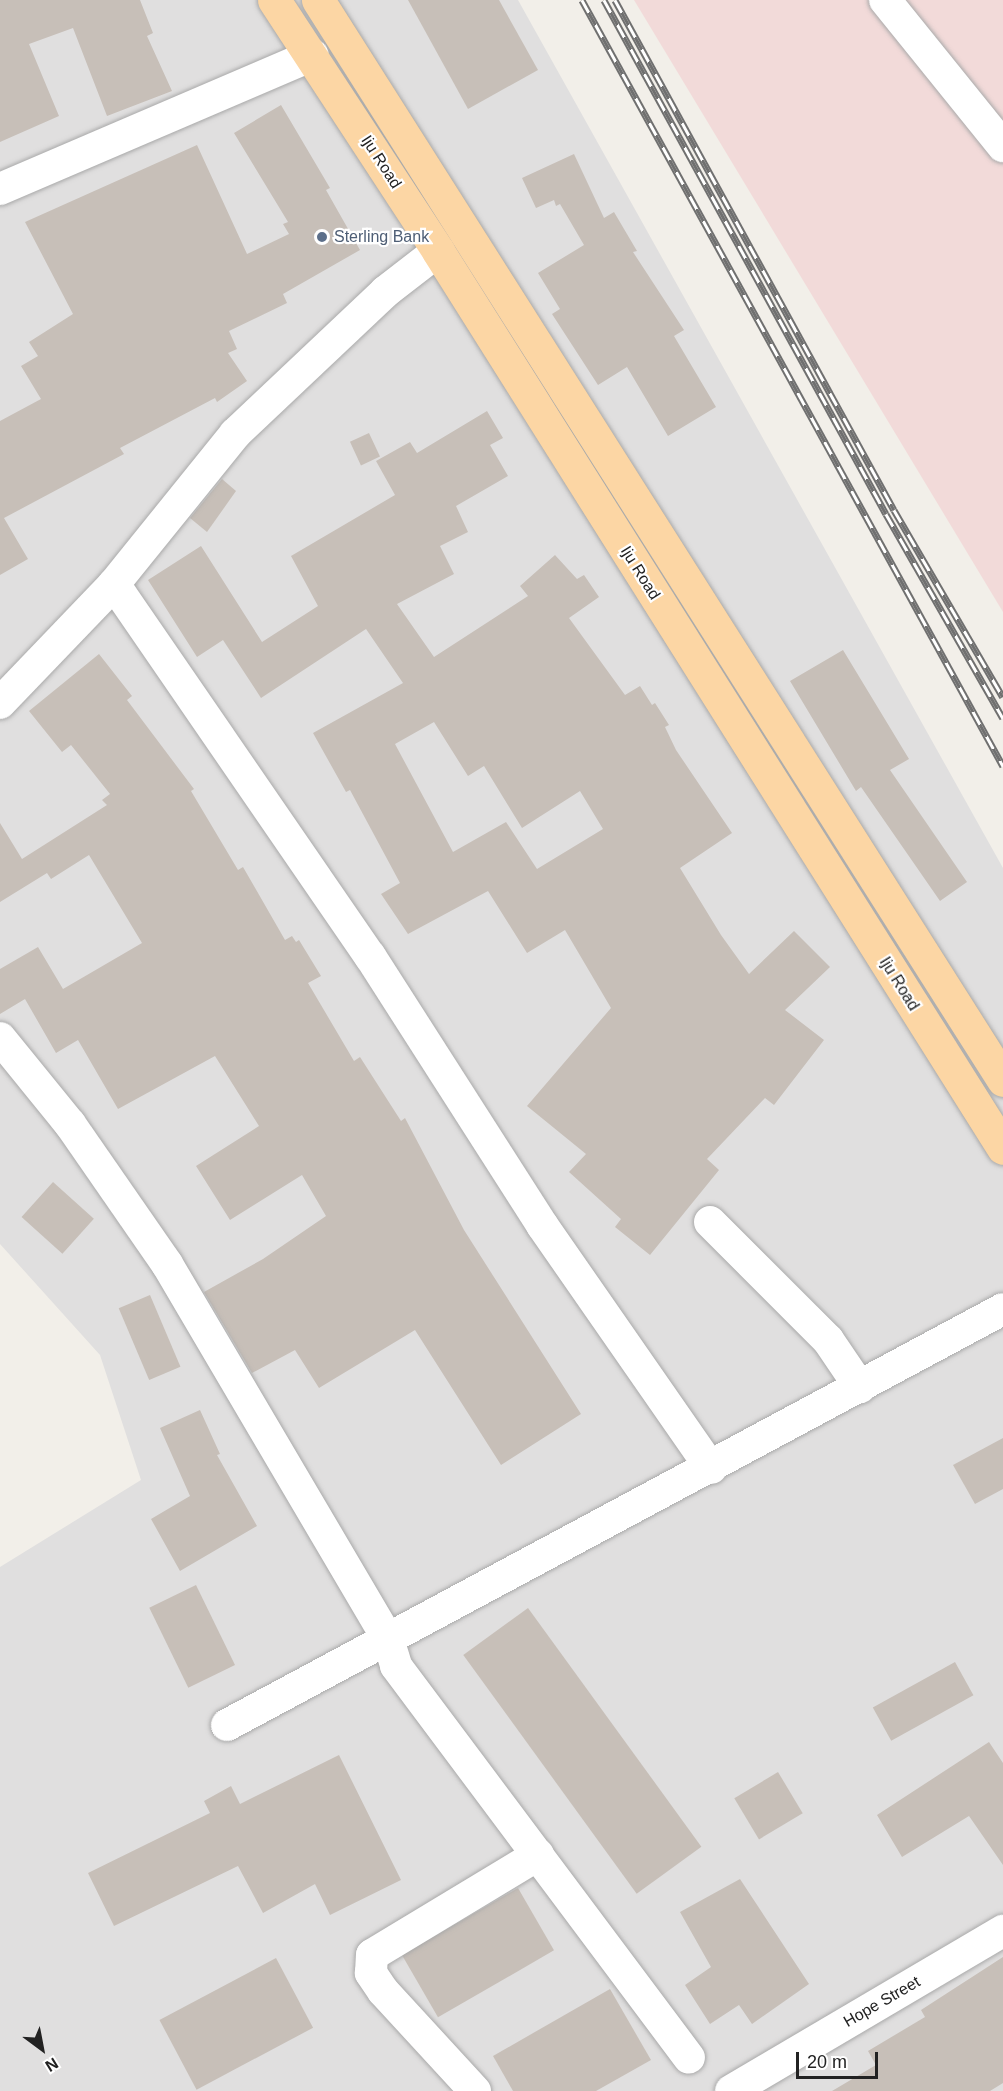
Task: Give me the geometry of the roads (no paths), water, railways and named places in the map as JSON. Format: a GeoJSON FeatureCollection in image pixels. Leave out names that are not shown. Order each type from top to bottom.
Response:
{"type":"FeatureCollection","features":[{"type":"Feature","properties":{"kind":"main road","name":"Iju Road"},"geometry":{"type":"LineString","coordinates":[[274,0],[313,55],[438,251],[1003,1148]]}},
{"type":"Feature","properties":{"kind":"main road","name":"Iju Road"},"geometry":{"type":"LineString","coordinates":[[318,0],[1003,1080]]}},
{"type":"Feature","properties":{"kind":"main road"},"geometry":{"type":"LineString","coordinates":[[508,365],[537,347]]}},
{"type":"Feature","properties":{"kind":"street"},"geometry":{"type":"LineString","coordinates":[[885,0],[1003,146]]}},
{"type":"Feature","properties":{"kind":"street"},"geometry":{"type":"LineString","coordinates":[[0,189],[313,55]]}},
{"type":"Feature","properties":{"kind":"street"},"geometry":{"type":"LineString","coordinates":[[0,703],[114,584],[235,434],[385,292],[438,251]]}},
{"type":"Feature","properties":{"kind":"street"},"geometry":{"type":"LineString","coordinates":[[114,584],[370,956],[542,1226],[711,1468]]}},
{"type":"Feature","properties":{"kind":"street"},"geometry":{"type":"LineString","coordinates":[[0,1038],[70,1124],[167,1264],[388,1639],[396,1666],[689,2058]]}},
{"type":"Feature","properties":{"kind":"street"},"geometry":{"type":"LineString","coordinates":[[710,1222],[828,1340],[860,1387]]}},
{"type":"Feature","properties":{"kind":"street"},"geometry":{"type":"LineString","coordinates":[[227,1725],[711,1468],[1003,1309]]}},
{"type":"Feature","properties":{"kind":"street"},"geometry":{"type":"LineString","coordinates":[[475,2091],[383,1991],[371,1972],[372,1955],[538,1855]]}},
{"type":"Feature","properties":{"kind":"street","name":"Hope Street"},"geometry":{"type":"LineString","coordinates":[[731,2091],[1003,1931]]}},
{"type":"Feature","properties":{"kind":"railway"},"geometry":{"type":"LineString","coordinates":[[582,0],[1003,766]]}},
{"type":"Feature","properties":{"kind":"railway"},"geometry":{"type":"LineString","coordinates":[[604,0],[886,514],[1003,718]]}},
{"type":"Feature","properties":{"kind":"railway"},"geometry":{"type":"LineString","coordinates":[[615,0],[894,510],[1003,697]]}},
{"type":"Feature","properties":{"kind":"place","name":"Sterling Bank"},"geometry":{"type":"Point","coordinates":[322,237]}}]}
